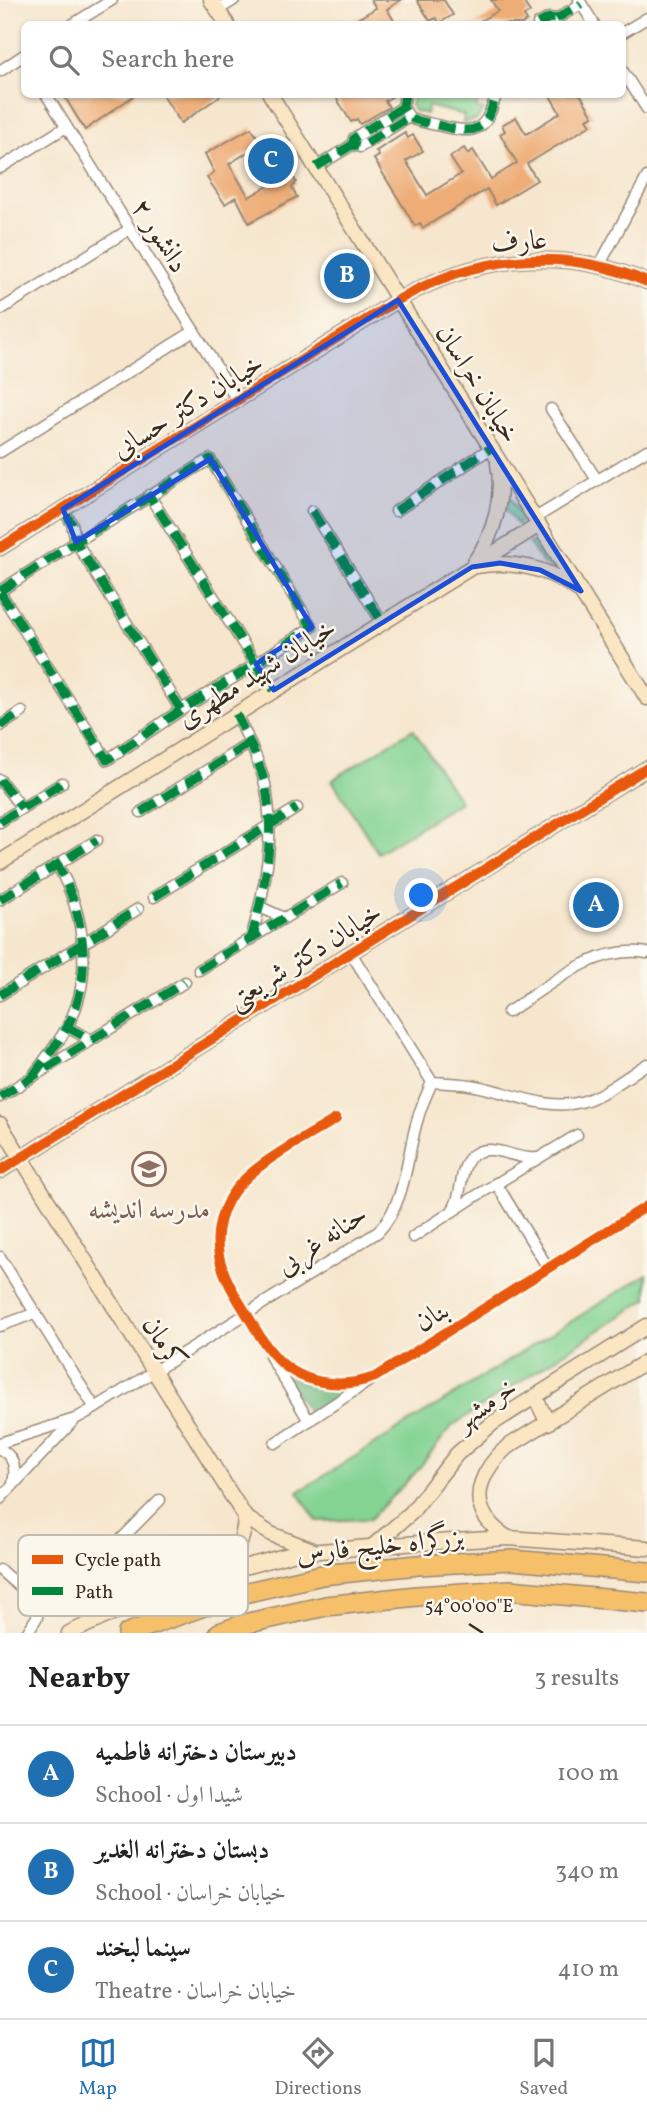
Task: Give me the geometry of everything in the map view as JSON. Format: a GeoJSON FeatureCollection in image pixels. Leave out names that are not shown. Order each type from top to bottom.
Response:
{"type":"FeatureCollection","features":[{"type":"Feature","properties":{"kind":"highway","name":"بزرگراه خلیج فارس"},"geometry":{"type":"LineString","coordinates":[[248,1592],[322,1575],[418,1565],[512,1560],[647,1572]]}},
{"type":"Feature","properties":{"kind":"highway","name":"بزرگراه خلیج فارس"},"geometry":{"type":"LineString","coordinates":[[219,1633],[244,1624],[326,1606],[417,1596],[510,1590],[647,1603]]}},
{"type":"Feature","properties":{"kind":"highway","name":"بزرگراه خلیج فارس"},"geometry":{"type":"LineString","coordinates":[[128,1633],[176,1616]]}},
{"type":"Feature","properties":{"kind":"street"},"geometry":{"type":"LineString","coordinates":[[79,21],[112,0]]}},
{"type":"Feature","properties":{"kind":"street"},"geometry":{"type":"LineString","coordinates":[[225,21],[215,5],[234,0]]}},
{"type":"Feature","properties":{"kind":"street"},"geometry":{"type":"LineString","coordinates":[[557,21],[580,2],[592,21]]}},
{"type":"Feature","properties":{"kind":"street"},"geometry":{"type":"LineString","coordinates":[[626,31],[647,18]]}},
{"type":"Feature","properties":{"kind":"street"},"geometry":{"type":"LineString","coordinates":[[0,71],[21,59]]}},
{"type":"Feature","properties":{"kind":"street"},"geometry":{"type":"LineString","coordinates":[[626,76],[647,109]]}},
{"type":"Feature","properties":{"kind":"street","name":"دانشور ۲"},"geometry":{"type":"LineString","coordinates":[[48,98],[237,400]]}},
{"type":"Feature","properties":{"kind":"street","name":"خیابان خراسان"},"geometry":{"type":"LineString","coordinates":[[273,98],[647,698]]}},
{"type":"Feature","properties":{"kind":"street"},"geometry":{"type":"LineString","coordinates":[[405,98],[406,112]]}},
{"type":"Feature","properties":{"kind":"street"},"geometry":{"type":"LineString","coordinates":[[316,167],[352,145],[354,138],[406,112],[462,131],[474,130],[489,118],[495,98]]}},
{"type":"Feature","properties":{"kind":"street"},"geometry":{"type":"LineString","coordinates":[[0,168],[66,127]]}},
{"type":"Feature","properties":{"kind":"street"},"geometry":{"type":"LineString","coordinates":[[599,266],[647,177]]}},
{"type":"Feature","properties":{"kind":"street"},"geometry":{"type":"LineString","coordinates":[[0,310],[130,229]]}},
{"type":"Feature","properties":{"kind":"street","name":"عارف"},"geometry":{"type":"LineString","coordinates":[[398,300],[449,275],[504,261],[549,259],[599,266],[647,282]]}},
{"type":"Feature","properties":{"kind":"street","name":"خیابان دکتر حسابی"},"geometry":{"type":"LineString","coordinates":[[0,548],[398,300]]}},
{"type":"Feature","properties":{"kind":"street"},"geometry":{"type":"LineString","coordinates":[[0,452],[194,331]]}},
{"type":"Feature","properties":{"kind":"street"},"geometry":{"type":"LineString","coordinates":[[551,409],[597,480]]}},
{"type":"Feature","properties":{"kind":"street"},"geometry":{"type":"LineString","coordinates":[[537,521],[647,450]]}},
{"type":"Feature","properties":{"kind":"street"},"geometry":{"type":"LineString","coordinates":[[396,511],[494,453],[500,492],[496,515],[487,542],[472,567]]}},
{"type":"Feature","properties":{"kind":"street"},"geometry":{"type":"LineString","coordinates":[[210,459],[312,627],[107,760],[0,591],[76,542],[210,459]]}},
{"type":"Feature","properties":{"kind":"street"},"geometry":{"type":"LineString","coordinates":[[149,495],[274,690]]}},
{"type":"Feature","properties":{"kind":"street"},"geometry":{"type":"LineString","coordinates":[[63,509],[72,524],[76,542],[181,710]]}},
{"type":"Feature","properties":{"kind":"street"},"geometry":{"type":"LineString","coordinates":[[312,511],[382,622]]}},
{"type":"Feature","properties":{"kind":"street","name":"خیابان شهید مطهری"},"geometry":{"type":"LineString","coordinates":[[0,862],[472,567],[537,521]]}},
{"type":"Feature","properties":{"kind":"street"},"geometry":{"type":"LineString","coordinates":[[472,567],[500,563],[529,567],[561,579],[580,592]]}},
{"type":"Feature","properties":{"kind":"street"},"geometry":{"type":"LineString","coordinates":[[0,726],[22,712]]}},
{"type":"Feature","properties":{"kind":"street"},"geometry":{"type":"LineString","coordinates":[[236,714],[265,784],[269,825],[265,880],[251,939]]}},
{"type":"Feature","properties":{"kind":"street"},"geometry":{"type":"LineString","coordinates":[[141,812],[250,743]]}},
{"type":"Feature","properties":{"kind":"street","name":"خیابان دکتر شریعتی"},"geometry":{"type":"LineString","coordinates":[[0,1171],[647,768]]}},
{"type":"Feature","properties":{"kind":"street"},"geometry":{"type":"LineString","coordinates":[[0,780],[22,808]]}},
{"type":"Feature","properties":{"kind":"street"},"geometry":{"type":"LineString","coordinates":[[0,822],[62,783]]}},
{"type":"Feature","properties":{"kind":"street"},"geometry":{"type":"LineString","coordinates":[[154,897],[297,808]]}},
{"type":"Feature","properties":{"kind":"street"},"geometry":{"type":"LineString","coordinates":[[0,900],[97,840]]}},
{"type":"Feature","properties":{"kind":"street"},"geometry":{"type":"LineString","coordinates":[[33,1076],[67,1027],[82,977],[83,943],[72,894],[57,864]]}},
{"type":"Feature","properties":{"kind":"street"},"geometry":{"type":"LineString","coordinates":[[199,970],[342,883]]}},
{"type":"Feature","properties":{"kind":"street"},"geometry":{"type":"LineString","coordinates":[[260,907],[284,918]]}},
{"type":"Feature","properties":{"kind":"street"},"geometry":{"type":"LineString","coordinates":[[0,995],[138,909]]}},
{"type":"Feature","properties":{"kind":"street"},"geometry":{"type":"LineString","coordinates":[[508,1012],[594,958],[617,952],[647,953]]}},
{"type":"Feature","properties":{"kind":"street"},"geometry":{"type":"LineString","coordinates":[[351,953],[432,1082],[470,1085],[550,1103],[566,1104],[597,1095],[647,1064]]}},
{"type":"Feature","properties":{"kind":"street"},"geometry":{"type":"LineString","coordinates":[[0,1097],[185,982]]}},
{"type":"Feature","properties":{"kind":"street"},"geometry":{"type":"LineString","coordinates":[[67,1027],[91,1040]]}},
{"type":"Feature","properties":{"kind":"street","name":"حنانه غربی"},"geometry":{"type":"LineString","coordinates":[[75,1419],[371,1237],[388,1220],[399,1197],[418,1118],[432,1082]]}},
{"type":"Feature","properties":{"kind":"street","name":"بنان"},"geometry":{"type":"LineString","coordinates":[[336,1119],[249,1174],[228,1201],[220,1222],[218,1256],[225,1279],[263,1340],[280,1361],[308,1379],[342,1384],[375,1377],[647,1206]]}},
{"type":"Feature","properties":{"kind":"street","name":"کرمان"},"geometry":{"type":"LineString","coordinates":[[0,1124],[245,1517],[286,1542],[318,1551]]}},
{"type":"Feature","properties":{"kind":"street"},"geometry":{"type":"LineString","coordinates":[[413,1237],[577,1135]]}},
{"type":"Feature","properties":{"kind":"street"},"geometry":{"type":"LineString","coordinates":[[451,1213],[457,1203],[467,1164],[476,1153],[490,1149],[529,1159],[541,1157]]}},
{"type":"Feature","properties":{"kind":"street"},"geometry":{"type":"LineString","coordinates":[[514,1172],[519,1165],[518,1157]]}},
{"type":"Feature","properties":{"kind":"street"},"geometry":{"type":"LineString","coordinates":[[496,1183],[548,1268]]}},
{"type":"Feature","properties":{"kind":"street"},"geometry":{"type":"LineString","coordinates":[[460,1193],[468,1197],[476,1196]]}},
{"type":"Feature","properties":{"kind":"street"},"geometry":{"type":"LineString","coordinates":[[1,1257],[95,1408]]}},
{"type":"Feature","properties":{"kind":"street"},"geometry":{"type":"LineString","coordinates":[[0,1326],[36,1313]]}},
{"type":"Feature","properties":{"kind":"street","name":"خرمشهر"},"geometry":{"type":"LineString","coordinates":[[373,1546],[411,1513],[457,1454],[494,1423],[647,1326]]}},
{"type":"Feature","properties":{"kind":"street"},"geometry":{"type":"LineString","coordinates":[[263,1340],[279,1374],[309,1421]]}},
{"type":"Feature","properties":{"kind":"street","name":"خرمشهر"},"geometry":{"type":"LineString","coordinates":[[508,1538],[489,1522],[481,1503],[480,1482],[492,1460],[647,1362]]}},
{"type":"Feature","properties":{"kind":"street"},"geometry":{"type":"LineString","coordinates":[[275,1443],[375,1377]]}},
{"type":"Feature","properties":{"kind":"street"},"geometry":{"type":"LineString","coordinates":[[535,1397],[548,1423]]}},
{"type":"Feature","properties":{"kind":"street"},"geometry":{"type":"LineString","coordinates":[[0,1443],[75,1419]]}},
{"type":"Feature","properties":{"kind":"street"},"geometry":{"type":"LineString","coordinates":[[0,1499],[75,1419]]}},
{"type":"Feature","properties":{"kind":"street"},"geometry":{"type":"LineString","coordinates":[[0,1449],[13,1461],[13,1485]]}},
{"type":"Feature","properties":{"kind":"street"},"geometry":{"type":"LineString","coordinates":[[125,1535],[160,1500]]}},
{"type":"Feature","properties":{"kind":"street"},"geometry":{"type":"LineString","coordinates":[[243,1535],[245,1517]]}},
{"type":"Feature","properties":{"kind":"street"},"geometry":{"type":"LineString","coordinates":[[248,1567],[296,1553],[508,1538],[647,1548]]}},
{"type":"Feature","properties":{"kind":"street"},"geometry":{"type":"LineString","coordinates":[[0,1570],[18,1586]]}},
{"type":"Feature","properties":{"kind":"street"},"geometry":{"type":"LineString","coordinates":[[27,1633],[37,1616]]}},
{"type":"Feature","properties":{"kind":"street"},"geometry":{"type":"LineString","coordinates":[[69,1633],[107,1616]]}},
{"type":"Feature","properties":{"kind":"highlighted area"},"geometry":{"type":"Polygon","coordinates":[[[398,300],[581,591],[540,570],[500,563],[472,567],[274,690],[256,664],[312,627],[210,459],[76,542],[63,509],[398,300]]]}},
{"type":"Feature","properties":{"kind":"green space"},"geometry":{"type":"Polygon","coordinates":[[[412,98],[478,98],[476,108],[484,110],[476,120],[463,123],[464,115],[428,106],[426,114],[414,111],[411,106],[412,98]]]}},
{"type":"Feature","properties":{"kind":"green space"},"geometry":{"type":"Polygon","coordinates":[[[505,489],[524,521],[517,525],[504,506],[505,489]]]}},
{"type":"Feature","properties":{"kind":"green space"},"geometry":{"type":"Polygon","coordinates":[[[536,539],[555,570],[544,565],[529,543],[536,539]]]}},
{"type":"Feature","properties":{"kind":"green space"},"geometry":{"type":"Polygon","coordinates":[[[413,729],[460,802],[378,853],[332,780],[413,729]]]}},
{"type":"Feature","properties":{"kind":"green space"},"geometry":{"type":"Polygon","coordinates":[[[647,1274],[647,1299],[452,1426],[416,1472],[370,1519],[317,1521],[298,1492],[647,1274]]]}},
{"type":"Feature","properties":{"kind":"green space"},"geometry":{"type":"Polygon","coordinates":[[[282,1372],[316,1387],[352,1390],[310,1416],[282,1372]]]}},
{"type":"Feature","properties":{"kind":"building"},"geometry":{"type":"Polygon","coordinates":[[[371,0],[401,0],[387,9],[394,21],[354,21],[376,8],[371,0]]]}},
{"type":"Feature","properties":{"kind":"building"},"geometry":{"type":"Polygon","coordinates":[[[417,0],[444,0],[453,15],[442,21],[436,18],[430,21],[417,0]]]}},
{"type":"Feature","properties":{"kind":"building"},"geometry":{"type":"Polygon","coordinates":[[[491,0],[522,0],[530,12],[524,16],[527,21],[480,21],[498,11],[491,0]]]}},
{"type":"Feature","properties":{"kind":"building"},"geometry":{"type":"Polygon","coordinates":[[[65,98],[130,98],[85,130],[65,98]]]}},
{"type":"Feature","properties":{"kind":"building"},"geometry":{"type":"Polygon","coordinates":[[[165,98],[217,98],[181,123],[165,98]]]}},
{"type":"Feature","properties":{"kind":"building"},"geometry":{"type":"Polygon","coordinates":[[[336,98],[390,98],[385,101],[389,107],[360,124],[357,119],[351,122],[336,98]]]}},
{"type":"Feature","properties":{"kind":"building"},"geometry":{"type":"Polygon","coordinates":[[[551,98],[582,98],[593,116],[587,119],[591,125],[527,164],[537,180],[496,205],[487,189],[423,228],[420,223],[415,226],[374,159],[379,156],[376,151],[405,133],[408,138],[413,135],[423,151],[406,161],[427,195],[461,174],[450,157],[464,148],[468,154],[473,150],[491,179],[517,163],[500,134],[505,131],[502,125],[516,117],[526,134],[560,113],[551,98]]]}},
{"type":"Feature","properties":{"kind":"building"},"geometry":{"type":"Polygon","coordinates":[[[251,128],[262,144],[270,135],[296,182],[292,188],[297,197],[249,223],[236,197],[225,204],[207,178],[214,172],[205,154],[251,128]],[[251,150],[229,164],[249,197],[273,183],[251,150]]]}},
{"type":"Feature","properties":{"kind":"marked path"},"geometry":{"type":"LineString","coordinates":[[556,19],[581,4]]}},
{"type":"Feature","properties":{"kind":"marked path"},"geometry":{"type":"LineString","coordinates":[[544,21],[549,18],[556,21]]}},
{"type":"Feature","properties":{"kind":"marked path"},"geometry":{"type":"LineString","coordinates":[[404,98],[403,107],[409,117],[463,130],[471,130],[484,123],[495,98]]}},
{"type":"Feature","properties":{"kind":"marked path"},"geometry":{"type":"LineString","coordinates":[[403,107],[354,138],[352,145],[360,147],[409,117]]}},
{"type":"Feature","properties":{"kind":"marked path"},"geometry":{"type":"LineString","coordinates":[[316,167],[352,145]]}},
{"type":"Feature","properties":{"kind":"marked path"},"geometry":{"type":"LineString","coordinates":[[396,511],[491,448]]}},
{"type":"Feature","properties":{"kind":"marked path"},"geometry":{"type":"LineString","coordinates":[[63,509],[72,524],[76,542],[210,459],[312,627],[256,664],[149,495]]}},
{"type":"Feature","properties":{"kind":"marked path"},"geometry":{"type":"LineString","coordinates":[[312,511],[382,622]]}},
{"type":"Feature","properties":{"kind":"marked path"},"geometry":{"type":"LineString","coordinates":[[0,591],[76,542],[181,710]]}},
{"type":"Feature","properties":{"kind":"marked path"},"geometry":{"type":"LineString","coordinates":[[0,592],[107,760],[256,664],[274,690]]}},
{"type":"Feature","properties":{"kind":"marked path"},"geometry":{"type":"LineString","coordinates":[[0,726],[22,712]]}},
{"type":"Feature","properties":{"kind":"marked path"},"geometry":{"type":"LineString","coordinates":[[236,714],[259,766],[268,803],[267,862],[251,939]]}},
{"type":"Feature","properties":{"kind":"marked path"},"geometry":{"type":"LineString","coordinates":[[141,812],[250,743]]}},
{"type":"Feature","properties":{"kind":"marked path"},"geometry":{"type":"LineString","coordinates":[[0,780],[22,808]]}},
{"type":"Feature","properties":{"kind":"marked path"},"geometry":{"type":"LineString","coordinates":[[0,822],[62,783]]}},
{"type":"Feature","properties":{"kind":"marked path"},"geometry":{"type":"LineString","coordinates":[[154,897],[297,808]]}},
{"type":"Feature","properties":{"kind":"marked path"},"geometry":{"type":"LineString","coordinates":[[0,900],[97,840]]}},
{"type":"Feature","properties":{"kind":"marked path"},"geometry":{"type":"LineString","coordinates":[[33,1076],[67,1027],[76,1008],[81,987],[83,945],[79,923],[74,903],[57,864]]}},
{"type":"Feature","properties":{"kind":"marked path"},"geometry":{"type":"LineString","coordinates":[[199,970],[342,883]]}},
{"type":"Feature","properties":{"kind":"marked path"},"geometry":{"type":"LineString","coordinates":[[0,995],[138,909]]}},
{"type":"Feature","properties":{"kind":"marked path"},"geometry":{"type":"LineString","coordinates":[[0,1097],[185,982]]}},
{"type":"Feature","properties":{"kind":"marked path"},"geometry":{"type":"LineString","coordinates":[[67,1027],[91,1040]]}},
{"type":"Feature","properties":{"kind":"cycle path"},"geometry":{"type":"LineString","coordinates":[[0,548],[398,300],[427,285],[489,265],[552,260],[584,263],[647,282]]}},
{"type":"Feature","properties":{"kind":"cycle path"},"geometry":{"type":"LineString","coordinates":[[0,1171],[647,768]]}},
{"type":"Feature","properties":{"kind":"cycle path"},"geometry":{"type":"LineString","coordinates":[[336,1119],[277,1154],[249,1175],[229,1199],[218,1230],[224,1272],[262,1339],[283,1364],[294,1372],[320,1382],[347,1383],[375,1377],[647,1206]]}},
{"type":"Feature","properties":{"kind":"place","name":"سینما لبخند"},"geometry":{"type":"Point","coordinates":[271,161]}},
{"type":"Feature","properties":{"kind":"place","name":"دبستان دخترانه الغدیر"},"geometry":{"type":"Point","coordinates":[347,276]}},
{"type":"Feature","properties":{"kind":"place","name":"دبیرستان دخترانه فاطمیه"},"geometry":{"type":"Point","coordinates":[596,905]}},
{"type":"Feature","properties":{"kind":"place","name":"مدرسه اندیشه"},"geometry":{"type":"Point","coordinates":[149,1169]}}]}
